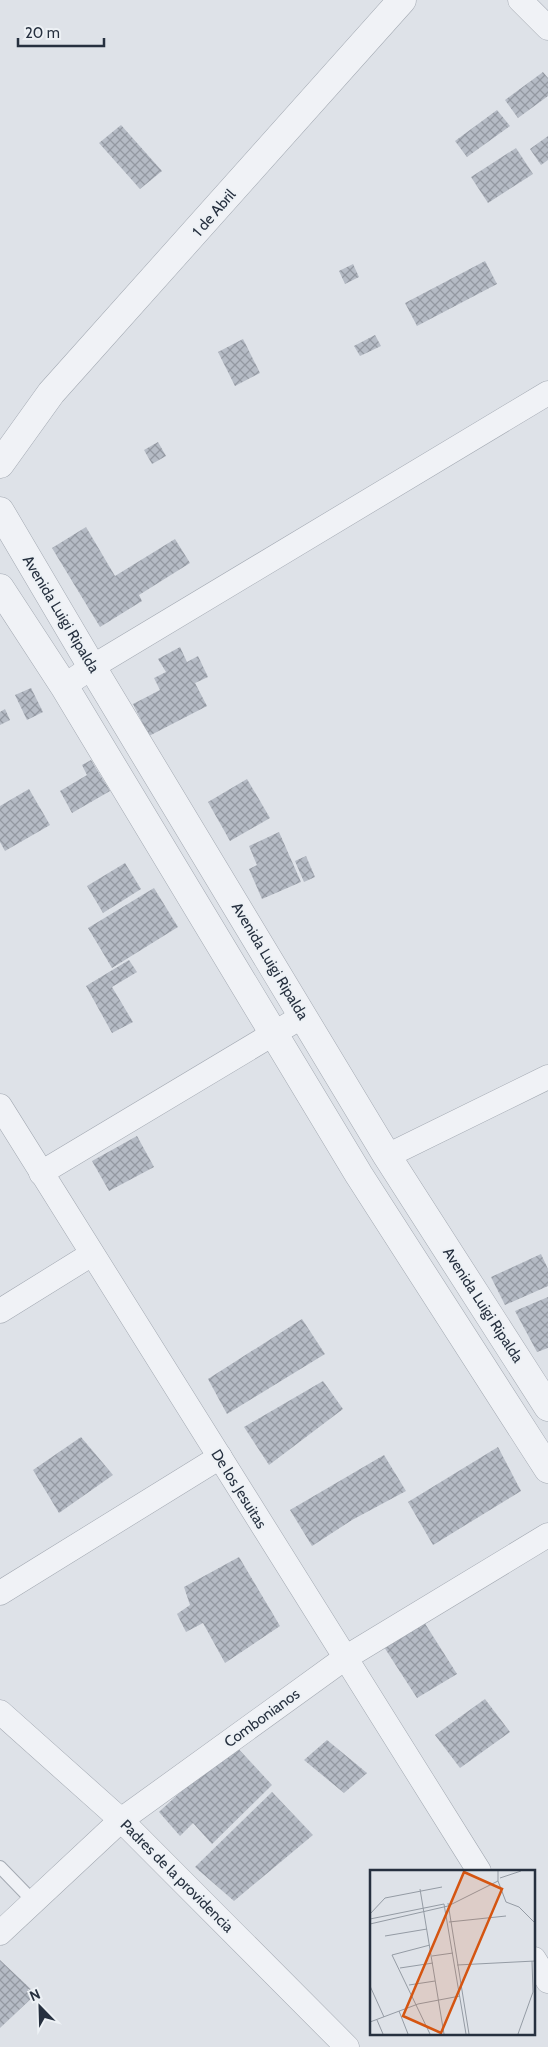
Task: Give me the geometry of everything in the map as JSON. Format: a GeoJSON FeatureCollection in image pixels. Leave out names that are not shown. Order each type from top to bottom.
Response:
{"type":"FeatureCollection","features":[{"type":"Feature","properties":{"kind":"street","name":"1 de Abril"},"geometry":{"type":"LineString","coordinates":[[0,464],[52,393],[402,0]]}},
{"type":"Feature","properties":{"kind":"street"},"geometry":{"type":"LineString","coordinates":[[520,0],[548,28]]}},
{"type":"Feature","properties":{"kind":"street"},"geometry":{"type":"LineString","coordinates":[[64,686],[92,667],[548,392]]}},
{"type":"Feature","properties":{"kind":"street"},"geometry":{"type":"LineString","coordinates":[[0,439],[28,427]]}},
{"type":"Feature","properties":{"kind":"street","name":"Avenida Luigi Ripalda"},"geometry":{"type":"LineString","coordinates":[[0,511],[387,1156],[548,1406]]}},
{"type":"Feature","properties":{"kind":"street"},"geometry":{"type":"LineString","coordinates":[[0,588],[64,686],[359,1175],[548,1469]]}},
{"type":"Feature","properties":{"kind":"street"},"geometry":{"type":"LineString","coordinates":[[41,1173],[303,1016]]}},
{"type":"Feature","properties":{"kind":"street"},"geometry":{"type":"LineString","coordinates":[[387,1156],[548,1077]]}},
{"type":"Feature","properties":{"kind":"street","name":"De los Jesuitas"},"geometry":{"type":"LineString","coordinates":[[0,1106],[478,1870]]}},
{"type":"Feature","properties":{"kind":"street"},"geometry":{"type":"LineString","coordinates":[[0,1311],[92,1254]]}},
{"type":"Feature","properties":{"kind":"street"},"geometry":{"type":"LineString","coordinates":[[0,1594],[220,1457]]}},
{"type":"Feature","properties":{"kind":"street","name":"Combonianos"},"geometry":{"type":"LineString","coordinates":[[0,1934],[121,1820],[345,1658],[548,1536]]}},
{"type":"Feature","properties":{"kind":"street","name":"Padres de la providencia"},"geometry":{"type":"LineString","coordinates":[[0,1712],[121,1820],[347,2047]]}},
{"type":"Feature","properties":{"kind":"street"},"geometry":{"type":"LineString","coordinates":[[536,1962],[548,1981]]}},
{"type":"Feature","properties":{"kind":"lane"},"geometry":{"type":"LineString","coordinates":[[0,1867],[34,1902]]}},
{"type":"Feature","properties":{"kind":"building"},"geometry":{"type":"Polygon","coordinates":[[[543,72],[548,78],[548,96],[518,118],[505,100],[543,72]]]}},
{"type":"Feature","properties":{"kind":"building"},"geometry":{"type":"Polygon","coordinates":[[[497,110],[510,126],[467,157],[455,141],[497,110]]]}},
{"type":"Feature","properties":{"kind":"building"},"geometry":{"type":"Polygon","coordinates":[[[121,125],[162,171],[140,189],[99,143],[121,125]]]}},
{"type":"Feature","properties":{"kind":"building"},"geometry":{"type":"Polygon","coordinates":[[[548,136],[548,160],[541,165],[530,149],[548,136]]]}},
{"type":"Feature","properties":{"kind":"building"},"geometry":{"type":"Polygon","coordinates":[[[516,148],[533,174],[488,203],[471,177],[516,148]]]}},
{"type":"Feature","properties":{"kind":"building"},"geometry":{"type":"Polygon","coordinates":[[[485,261],[497,284],[417,326],[405,303],[485,261]]]}},
{"type":"Feature","properties":{"kind":"building"},"geometry":{"type":"Polygon","coordinates":[[[353,264],[359,277],[345,284],[339,271],[353,264]]]}},
{"type":"Feature","properties":{"kind":"building"},"geometry":{"type":"Polygon","coordinates":[[[375,335],[381,346],[360,356],[354,346],[375,335]]]}},
{"type":"Feature","properties":{"kind":"building"},"geometry":{"type":"Polygon","coordinates":[[[243,339],[260,373],[235,386],[218,352],[243,339]]]}},
{"type":"Feature","properties":{"kind":"building"},"geometry":{"type":"Polygon","coordinates":[[[158,442],[166,456],[152,464],[144,450],[158,442]]]}},
{"type":"Feature","properties":{"kind":"building"},"geometry":{"type":"Polygon","coordinates":[[[86,527],[115,576],[175,539],[190,563],[139,595],[142,601],[100,627],[52,548],[86,527]]]}},
{"type":"Feature","properties":{"kind":"building"},"geometry":{"type":"Polygon","coordinates":[[[180,647],[187,662],[198,656],[208,677],[195,683],[207,706],[149,736],[133,704],[160,690],[154,678],[166,672],[158,659],[180,647]]]}},
{"type":"Feature","properties":{"kind":"building"},"geometry":{"type":"Polygon","coordinates":[[[31,688],[43,712],[27,720],[15,695],[31,688]]]}},
{"type":"Feature","properties":{"kind":"building"},"geometry":{"type":"Polygon","coordinates":[[[5,709],[10,720],[0,725],[0,712],[5,709]]]}},
{"type":"Feature","properties":{"kind":"building"},"geometry":{"type":"Polygon","coordinates":[[[91,760],[110,791],[72,813],[60,791],[87,775],[82,765],[91,760]]]}},
{"type":"Feature","properties":{"kind":"building"},"geometry":{"type":"Polygon","coordinates":[[[247,779],[270,818],[230,841],[208,802],[247,779]]]}},
{"type":"Feature","properties":{"kind":"building"},"geometry":{"type":"Polygon","coordinates":[[[29,789],[50,825],[5,851],[0,842],[0,806],[29,789]]]}},
{"type":"Feature","properties":{"kind":"building"},"geometry":{"type":"Polygon","coordinates":[[[279,832],[301,882],[262,899],[249,869],[257,865],[249,846],[279,832]]]}},
{"type":"Feature","properties":{"kind":"building"},"geometry":{"type":"Polygon","coordinates":[[[306,856],[315,877],[304,882],[295,861],[306,856]]]}},
{"type":"Feature","properties":{"kind":"building"},"geometry":{"type":"Polygon","coordinates":[[[125,863],[141,889],[103,913],[87,886],[125,863]]]}},
{"type":"Feature","properties":{"kind":"building"},"geometry":{"type":"Polygon","coordinates":[[[154,888],[178,927],[112,968],[88,928],[154,888]]]}},
{"type":"Feature","properties":{"kind":"building"},"geometry":{"type":"Polygon","coordinates":[[[129,960],[137,972],[112,987],[133,1022],[112,1033],[86,986],[129,960]]]}},
{"type":"Feature","properties":{"kind":"building"},"geometry":{"type":"Polygon","coordinates":[[[137,1136],[154,1167],[109,1191],[92,1161],[137,1136]]]}},
{"type":"Feature","properties":{"kind":"building"},"geometry":{"type":"Polygon","coordinates":[[[541,1254],[548,1269],[548,1286],[505,1305],[491,1277],[541,1254]]]}},
{"type":"Feature","properties":{"kind":"building"},"geometry":{"type":"Polygon","coordinates":[[[548,1297],[548,1348],[537,1352],[515,1311],[548,1297]]]}},
{"type":"Feature","properties":{"kind":"building"},"geometry":{"type":"Polygon","coordinates":[[[302,1319],[325,1354],[227,1414],[208,1379],[302,1319]]]}},
{"type":"Feature","properties":{"kind":"building"},"geometry":{"type":"Polygon","coordinates":[[[323,1381],[343,1409],[269,1465],[244,1427],[323,1381]]]}},
{"type":"Feature","properties":{"kind":"building"},"geometry":{"type":"Polygon","coordinates":[[[81,1437],[113,1475],[59,1513],[33,1470],[81,1437]]]}},
{"type":"Feature","properties":{"kind":"building"},"geometry":{"type":"Polygon","coordinates":[[[498,1447],[521,1491],[433,1545],[408,1502],[498,1447]]]}},
{"type":"Feature","properties":{"kind":"building"},"geometry":{"type":"Polygon","coordinates":[[[384,1455],[406,1491],[352,1520],[312,1546],[290,1510],[384,1455]]]}},
{"type":"Feature","properties":{"kind":"building"},"geometry":{"type":"Polygon","coordinates":[[[239,1557],[280,1626],[225,1663],[203,1623],[186,1632],[177,1614],[190,1605],[184,1587],[239,1557]]]}},
{"type":"Feature","properties":{"kind":"building"},"geometry":{"type":"Polygon","coordinates":[[[424,1622],[457,1674],[417,1698],[384,1647],[424,1622]]]}},
{"type":"Feature","properties":{"kind":"building"},"geometry":{"type":"Polygon","coordinates":[[[485,1699],[510,1732],[460,1768],[435,1735],[485,1699]]]}},
{"type":"Feature","properties":{"kind":"building"},"geometry":{"type":"Polygon","coordinates":[[[327,1740],[367,1773],[344,1793],[304,1760],[327,1740]]]}},
{"type":"Feature","properties":{"kind":"building"},"geometry":{"type":"Polygon","coordinates":[[[233,1743],[272,1785],[212,1844],[193,1823],[180,1836],[159,1812],[233,1743]]]}},
{"type":"Feature","properties":{"kind":"building"},"geometry":{"type":"Polygon","coordinates":[[[272,1792],[313,1835],[234,1901],[195,1867],[272,1792]]]}},
{"type":"Feature","properties":{"kind":"building"},"geometry":{"type":"Polygon","coordinates":[[[0,1960],[36,1994],[0,2028],[0,1960]]]}}]}
